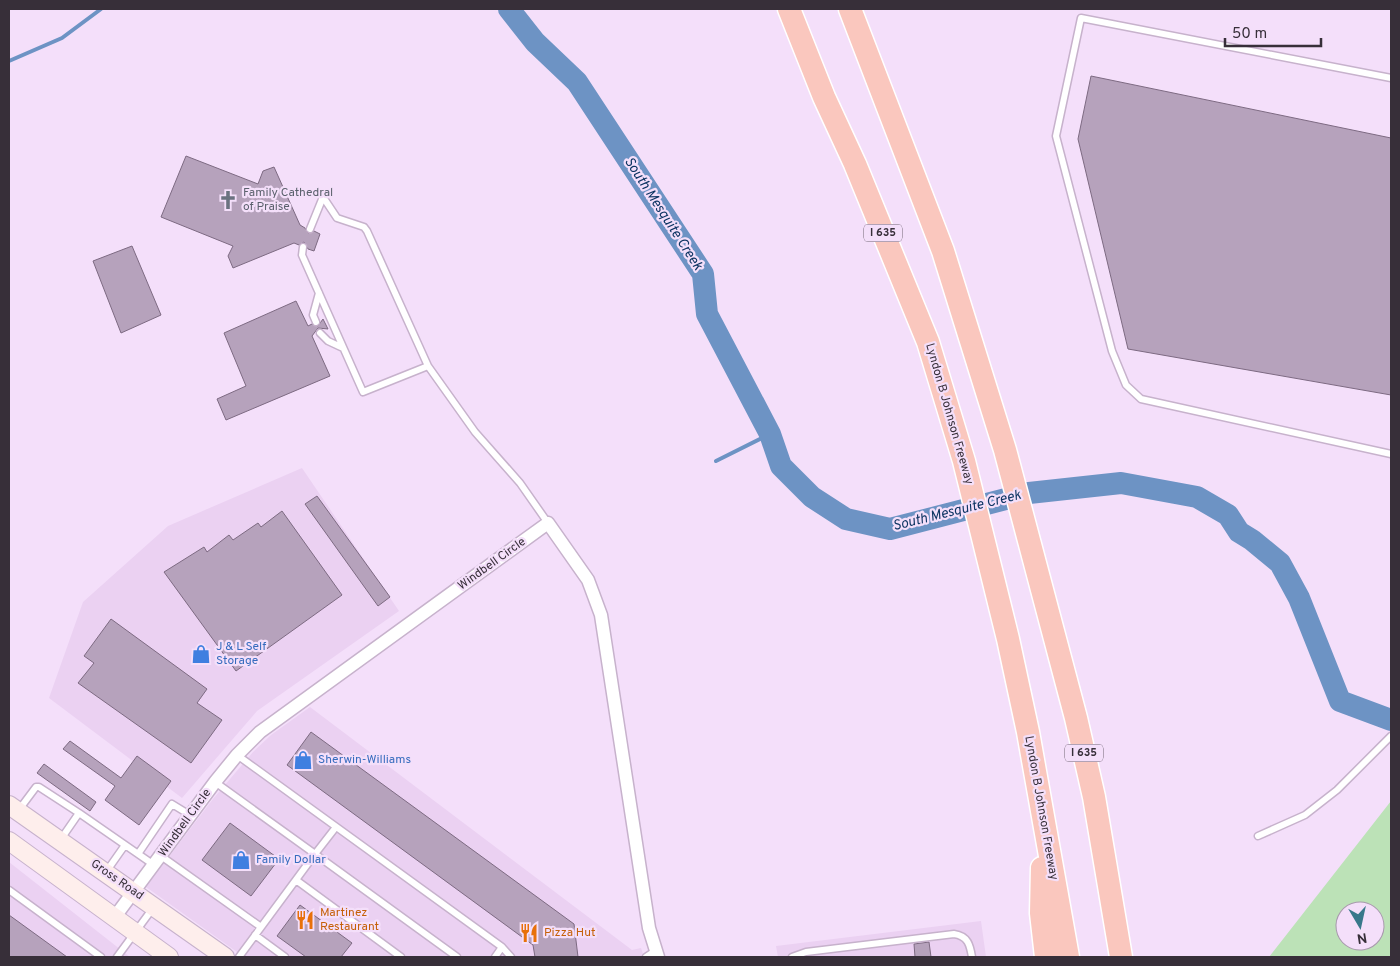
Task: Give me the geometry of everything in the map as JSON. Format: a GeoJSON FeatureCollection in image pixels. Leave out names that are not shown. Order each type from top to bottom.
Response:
{"type":"FeatureCollection","features":[{"type":"Feature","properties":{"kind":"highway"},"geometry":{"type":"LineString","coordinates":[[785,9],[810,63]]}},
{"type":"Feature","properties":{"kind":"highway","name":"Lyndon B Johnson Freeway"},"geometry":{"type":"LineString","coordinates":[[789,9],[928,342],[964,461],[990,563],[1028,732],[1068,957]]}},
{"type":"Feature","properties":{"kind":"highway","name":"I 635"},"geometry":{"type":"LineString","coordinates":[[850,9],[943,251],[1005,450],[1076,718],[1094,797],[1121,957]]}},
{"type":"Feature","properties":{"kind":"highway"},"geometry":{"type":"LineString","coordinates":[[1094,797],[1132,957]]}},
{"type":"Feature","properties":{"kind":"highway"},"geometry":{"type":"LineString","coordinates":[[1044,822],[1041,912],[1046,957]]}},
{"type":"Feature","properties":{"kind":"main road","name":"Gross Road"},"geometry":{"type":"LineString","coordinates":[[13,808],[225,957]]}},
{"type":"Feature","properties":{"kind":"main road"},"geometry":{"type":"LineString","coordinates":[[13,846],[169,957]]}},
{"type":"Feature","properties":{"kind":"street","name":"Windbell Circle"},"geometry":{"type":"LineString","coordinates":[[114,918],[237,755],[272,723],[548,523]]}},
{"type":"Feature","properties":{"kind":"street"},"geometry":{"type":"LineString","coordinates":[[548,523],[588,580],[601,615],[653,955]]}},
{"type":"Feature","properties":{"kind":"lane"},"geometry":{"type":"LineString","coordinates":[[1391,78],[1081,18],[1056,136],[1112,351],[1126,385],[1141,399],[1391,454]]}},
{"type":"Feature","properties":{"kind":"lane"},"geometry":{"type":"LineString","coordinates":[[310,229],[323,198],[337,218],[364,226],[428,366],[475,432],[520,483],[548,523]]}},
{"type":"Feature","properties":{"kind":"lane"},"geometry":{"type":"LineString","coordinates":[[303,246],[302,255],[363,392],[428,366]]}},
{"type":"Feature","properties":{"kind":"lane"},"geometry":{"type":"LineString","coordinates":[[316,322],[313,315],[319,293]]}},
{"type":"Feature","properties":{"kind":"lane"},"geometry":{"type":"LineString","coordinates":[[320,333],[328,341],[343,348]]}},
{"type":"Feature","properties":{"kind":"lane"},"geometry":{"type":"LineString","coordinates":[[1258,836],[1304,814],[1317,805],[1336,790],[1391,736]]}},
{"type":"Feature","properties":{"kind":"lane"},"geometry":{"type":"LineString","coordinates":[[237,755],[502,947],[511,957]]}},
{"type":"Feature","properties":{"kind":"lane"},"geometry":{"type":"LineString","coordinates":[[216,782],[458,957]]}},
{"type":"Feature","properties":{"kind":"lane"},"geometry":{"type":"LineString","coordinates":[[13,808],[36,787],[39,787],[138,854],[158,860],[261,927]]}},
{"type":"Feature","properties":{"kind":"lane"},"geometry":{"type":"LineString","coordinates":[[138,854],[172,804],[190,815]]}},
{"type":"Feature","properties":{"kind":"lane"},"geometry":{"type":"LineString","coordinates":[[60,840],[79,813]]}},
{"type":"Feature","properties":{"kind":"lane"},"geometry":{"type":"LineString","coordinates":[[239,957],[336,827]]}},
{"type":"Feature","properties":{"kind":"lane"},"geometry":{"type":"LineString","coordinates":[[106,872],[125,845]]}},
{"type":"Feature","properties":{"kind":"lane"},"geometry":{"type":"LineString","coordinates":[[296,880],[401,957]]}},
{"type":"Feature","properties":{"kind":"lane"},"geometry":{"type":"LineString","coordinates":[[9,890],[101,957]]}},
{"type":"Feature","properties":{"kind":"lane"},"geometry":{"type":"LineString","coordinates":[[116,957],[155,906]]}},
{"type":"Feature","properties":{"kind":"lane"},"geometry":{"type":"LineString","coordinates":[[792,957],[806,952],[954,934],[965,938],[969,944],[972,957]]}},
{"type":"Feature","properties":{"kind":"lane"},"geometry":{"type":"LineString","coordinates":[[255,935],[285,957]]}},
{"type":"Feature","properties":{"kind":"lane"},"geometry":{"type":"LineString","coordinates":[[495,957],[502,947]]}},
{"type":"Feature","properties":{"kind":"shaded area","name":"J & L Self Storage"},"geometry":{"type":"Polygon","coordinates":[[[302,468],[399,611],[257,711],[182,798],[49,698],[83,602],[168,526],[302,468]]]}},
{"type":"Feature","properties":{"kind":"shaded area"},"geometry":{"type":"Polygon","coordinates":[[[310,707],[632,950],[641,948],[644,957],[244,957],[146,887],[213,799],[253,752],[271,735],[310,707]]]}},
{"type":"Feature","properties":{"kind":"shaded area"},"geometry":{"type":"Polygon","coordinates":[[[9,862],[130,957],[9,957],[9,862]]]}},
{"type":"Feature","properties":{"kind":"shaded area"},"geometry":{"type":"Polygon","coordinates":[[[981,921],[986,957],[778,957],[776,946],[981,921]]]}},
{"type":"Feature","properties":{"kind":"green space"},"geometry":{"type":"Polygon","coordinates":[[[1391,801],[1391,957],[1269,957],[1391,801]]]}},
{"type":"Feature","properties":{"kind":"building"},"geometry":{"type":"Polygon","coordinates":[[[1091,76],[1391,138],[1391,395],[1128,349],[1078,139],[1091,76]]]}},
{"type":"Feature","properties":{"kind":"building","name":"Family Cathedral of Praise"},"geometry":{"type":"Polygon","coordinates":[[[186,156],[258,184],[263,171],[274,167],[300,225],[308,233],[314,231],[320,234],[314,251],[308,249],[304,242],[299,245],[294,243],[233,268],[228,256],[233,246],[161,217],[186,156]]]}},
{"type":"Feature","properties":{"kind":"building"},"geometry":{"type":"Polygon","coordinates":[[[132,246],[161,315],[121,333],[93,261],[132,246]]]}},
{"type":"Feature","properties":{"kind":"building"},"geometry":{"type":"Polygon","coordinates":[[[296,301],[308,326],[312,324],[318,326],[323,319],[328,329],[318,328],[312,336],[330,376],[226,420],[217,399],[246,386],[224,333],[296,301]]]}},
{"type":"Feature","properties":{"kind":"building"},"geometry":{"type":"Polygon","coordinates":[[[317,496],[390,597],[378,606],[305,504],[317,496]]]}},
{"type":"Feature","properties":{"kind":"building"},"geometry":{"type":"Polygon","coordinates":[[[282,511],[342,595],[236,671],[164,572],[204,547],[207,552],[229,535],[233,540],[258,523],[261,527],[282,511]]]}},
{"type":"Feature","properties":{"kind":"building"},"geometry":{"type":"Polygon","coordinates":[[[111,619],[207,689],[197,703],[222,720],[191,763],[78,683],[94,663],[84,656],[111,619]]]}},
{"type":"Feature","properties":{"kind":"building"},"geometry":{"type":"Polygon","coordinates":[[[311,732],[574,924],[578,957],[535,957],[533,945],[287,765],[311,732]]]}},
{"type":"Feature","properties":{"kind":"building"},"geometry":{"type":"Polygon","coordinates":[[[70,741],[121,778],[137,756],[171,781],[139,825],[105,800],[115,786],[63,749],[70,741]]]}},
{"type":"Feature","properties":{"kind":"building"},"geometry":{"type":"Polygon","coordinates":[[[44,764],[96,802],[90,811],[37,773],[44,764]]]}},
{"type":"Feature","properties":{"kind":"building","name":"Family Dollar"},"geometry":{"type":"Polygon","coordinates":[[[230,823],[279,859],[251,896],[202,860],[230,823]]]}},
{"type":"Feature","properties":{"kind":"building","name":"Martinez Restaurant"},"geometry":{"type":"Polygon","coordinates":[[[300,905],[352,943],[341,957],[306,957],[277,936],[300,905]]]}},
{"type":"Feature","properties":{"kind":"building"},"geometry":{"type":"Polygon","coordinates":[[[9,915],[67,957],[9,957],[9,915]]]}},
{"type":"Feature","properties":{"kind":"building"},"geometry":{"type":"Polygon","coordinates":[[[929,942],[931,957],[915,957],[914,944],[929,942]]]}},
{"type":"Feature","properties":{"kind":"waterway"},"geometry":{"type":"LineString","coordinates":[[9,61],[62,38],[101,9]]}},
{"type":"Feature","properties":{"kind":"waterway","name":"South Mesquite Creek"},"geometry":{"type":"LineString","coordinates":[[509,9],[535,42],[577,82],[703,274],[707,314],[770,434],[781,466],[812,497],[846,519],[890,529],[1029,493],[1121,483],[1197,497],[1228,515],[1239,532],[1280,563],[1299,598],[1340,701],[1391,720]]}},
{"type":"Feature","properties":{"kind":"waterway"},"geometry":{"type":"LineString","coordinates":[[716,461],[770,434]]}},
{"type":"Feature","properties":{"kind":"place","name":"Family Cathedral of Praise"},"geometry":{"type":"Point","coordinates":[228,200]}},
{"type":"Feature","properties":{"kind":"place","name":"J & L Self Storage"},"geometry":{"type":"Point","coordinates":[201,654]}},
{"type":"Feature","properties":{"kind":"place","name":"Sherwin-Williams"},"geometry":{"type":"Point","coordinates":[303,760]}},
{"type":"Feature","properties":{"kind":"place","name":"Family Dollar"},"geometry":{"type":"Point","coordinates":[241,860]}},
{"type":"Feature","properties":{"kind":"place","name":"Martinez Restaurant"},"geometry":{"type":"Point","coordinates":[305,920]}},
{"type":"Feature","properties":{"kind":"place","name":"Pizza Hut"},"geometry":{"type":"Point","coordinates":[529,933]}}]}
